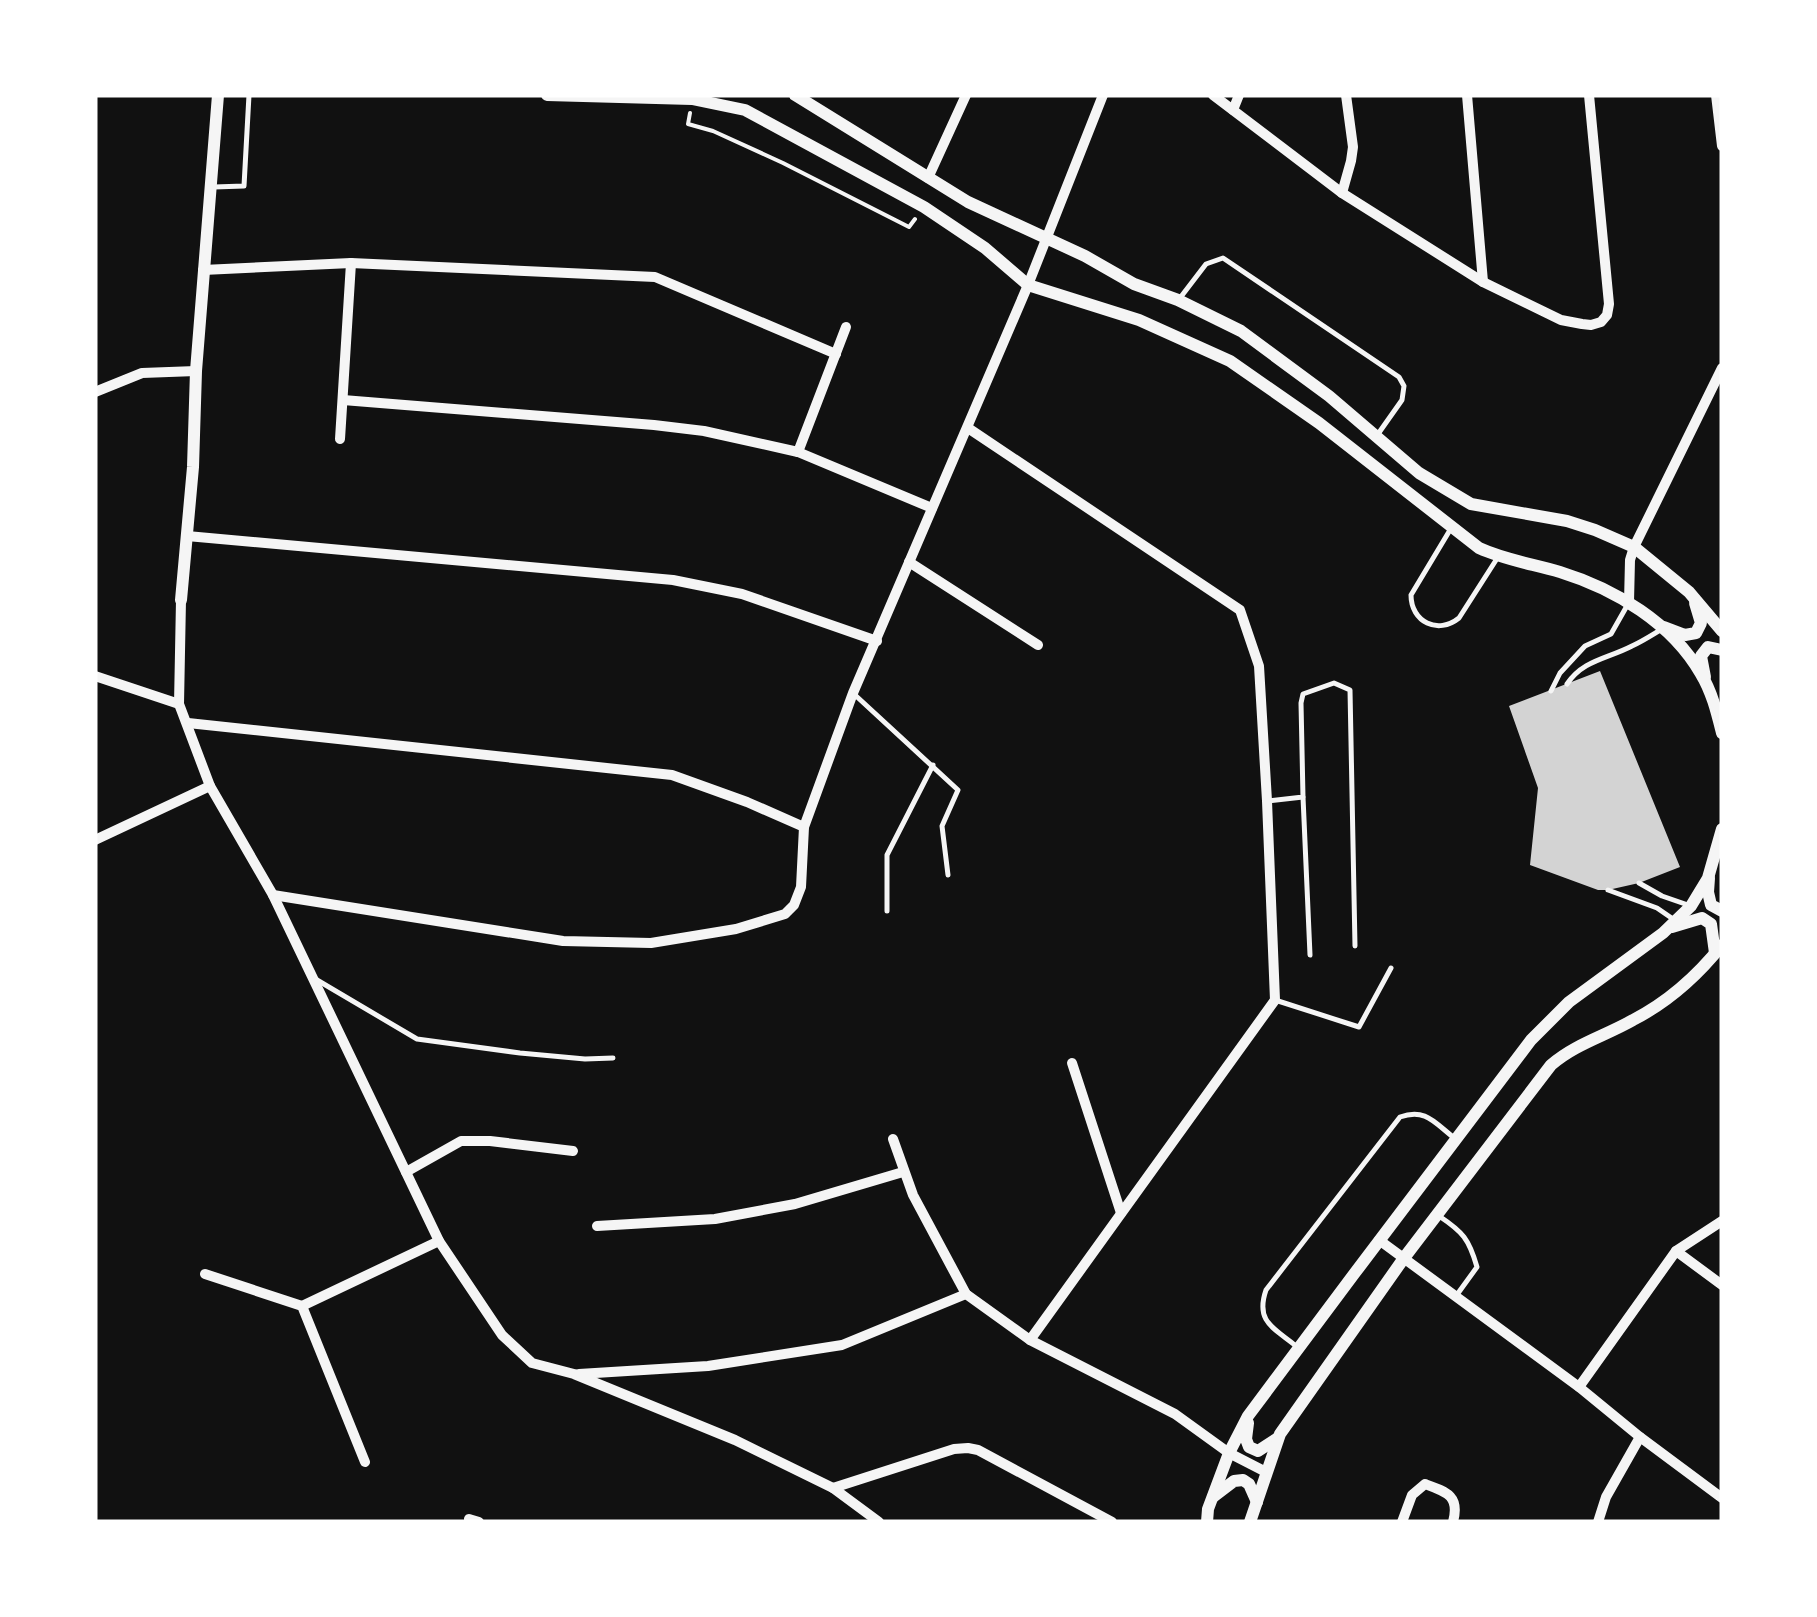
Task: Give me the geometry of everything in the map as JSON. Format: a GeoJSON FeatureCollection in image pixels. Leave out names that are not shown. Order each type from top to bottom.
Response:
{"type":"FeatureCollection","features":[{"type":"Feature","properties":{"kind":"street"},"geometry":{"type":"LineString","coordinates":[[218,95],[181,600],[179,704],[210,786],[315,978],[439,1241],[502,1335],[532,1363],[574,1374],[735,1440],[832,1488],[879,1522]]}},
{"type":"Feature","properties":{"kind":"street"},"geometry":{"type":"LineString","coordinates":[[546,95],[692,99],[745,110],[924,207],[985,248],[1028,285],[1139,320],[1230,361],[1319,423],[1479,548],[1595,584],[1629,602],[1660,627],[1701,674],[1722,733]]}},
{"type":"Feature","properties":{"kind":"street"},"geometry":{"type":"LineString","coordinates":[[795,95],[968,202],[1046,237],[1134,284],[1178,300],[1241,331],[1377,435],[1419,473],[1470,504],[1567,521],[1634,547],[1694,598],[1722,631]]}},
{"type":"Feature","properties":{"kind":"street"},"geometry":{"type":"LineString","coordinates":[[928,178],[966,95]]}},
{"type":"Feature","properties":{"kind":"street"},"geometry":{"type":"LineString","coordinates":[[273,896],[563,941],[651,942],[736,928],[785,914],[794,905],[800,887],[804,827],[853,694],[1028,285],[1103,95]]}},
{"type":"Feature","properties":{"kind":"street"},"geometry":{"type":"LineString","coordinates":[[1213,95],[1342,192],[1484,282],[1561,320],[1591,325],[1607,315],[1609,289],[1589,95]]}},
{"type":"Feature","properties":{"kind":"street"},"geometry":{"type":"LineString","coordinates":[[1233,110],[1240,95]]}},
{"type":"Feature","properties":{"kind":"street"},"geometry":{"type":"LineString","coordinates":[[1342,192],[1352,147],[1346,95]]}},
{"type":"Feature","properties":{"kind":"street"},"geometry":{"type":"LineString","coordinates":[[1466,95],[1484,282]]}},
{"type":"Feature","properties":{"kind":"street"},"geometry":{"type":"LineString","coordinates":[[1716,95],[1722,146]]}},
{"type":"Feature","properties":{"kind":"street"},"geometry":{"type":"LineString","coordinates":[[204,270],[352,262],[655,276],[836,354]]}},
{"type":"Feature","properties":{"kind":"street"},"geometry":{"type":"LineString","coordinates":[[340,438],[352,262]]}},
{"type":"Feature","properties":{"kind":"street"},"geometry":{"type":"LineString","coordinates":[[798,452],[846,326]]}},
{"type":"Feature","properties":{"kind":"street"},"geometry":{"type":"LineString","coordinates":[[1629,602],[1634,547],[1722,368]]}},
{"type":"Feature","properties":{"kind":"street"},"geometry":{"type":"LineString","coordinates":[[95,392],[142,374],[196,371]]}},
{"type":"Feature","properties":{"kind":"street"},"geometry":{"type":"LineString","coordinates":[[343,400],[704,431],[798,452],[932,508]]}},
{"type":"Feature","properties":{"kind":"street"},"geometry":{"type":"LineString","coordinates":[[968,428],[1240,610],[1259,666],[1275,1000],[1030,1340]]}},
{"type":"Feature","properties":{"kind":"street"},"geometry":{"type":"LineString","coordinates":[[187,536],[673,580],[742,594],[877,641]]}},
{"type":"Feature","properties":{"kind":"street"},"geometry":{"type":"LineString","coordinates":[[909,562],[1038,646]]}},
{"type":"Feature","properties":{"kind":"street"},"geometry":{"type":"LineString","coordinates":[[1660,627],[1685,635],[1696,633],[1701,623],[1694,598]]}},
{"type":"Feature","properties":{"kind":"street"},"geometry":{"type":"LineString","coordinates":[[1708,690],[1701,656],[1708,648],[1722,650]]}},
{"type":"Feature","properties":{"kind":"street"},"geometry":{"type":"LineString","coordinates":[[95,676],[179,704]]}},
{"type":"Feature","properties":{"kind":"street"},"geometry":{"type":"LineString","coordinates":[[188,723],[672,776],[804,827]]}},
{"type":"Feature","properties":{"kind":"street"},"geometry":{"type":"LineString","coordinates":[[95,840],[210,786]]}},
{"type":"Feature","properties":{"kind":"street"},"geometry":{"type":"LineString","coordinates":[[1722,829],[1708,892],[1711,906],[1722,911]]}},
{"type":"Feature","properties":{"kind":"street"},"geometry":{"type":"LineString","coordinates":[[1206,1522],[1229,1452],[1248,1416],[1531,1040],[1569,1002],[1671,925],[1691,906],[1709,875]]}},
{"type":"Feature","properties":{"kind":"street"},"geometry":{"type":"LineString","coordinates":[[1250,1522],[1278,1438],[1404,1258],[1551,1065],[1567,1052],[1635,1020],[1670,996],[1702,969],[1718,949],[1712,924],[1702,918],[1671,925]]}},
{"type":"Feature","properties":{"kind":"street"},"geometry":{"type":"LineString","coordinates":[[1072,1063],[1121,1214]]}},
{"type":"Feature","properties":{"kind":"street"},"geometry":{"type":"LineString","coordinates":[[894,1139],[913,1196],[966,1294],[1030,1340],[1175,1414],[1229,1452],[1266,1472]]}},
{"type":"Feature","properties":{"kind":"street"},"geometry":{"type":"LineString","coordinates":[[406,1172],[462,1141],[490,1140],[573,1151]]}},
{"type":"Feature","properties":{"kind":"street"},"geometry":{"type":"LineString","coordinates":[[597,1226],[731,1216],[796,1204],[903,1172]]}},
{"type":"Feature","properties":{"kind":"street"},"geometry":{"type":"LineString","coordinates":[[1579,1387],[1676,1251],[1722,1220]]}},
{"type":"Feature","properties":{"kind":"street"},"geometry":{"type":"LineString","coordinates":[[1379,1240],[1722,1498]]}},
{"type":"Feature","properties":{"kind":"street"},"geometry":{"type":"LineString","coordinates":[[206,1274],[302,1306],[439,1241]]}},
{"type":"Feature","properties":{"kind":"street"},"geometry":{"type":"LineString","coordinates":[[1676,1251],[1722,1285]]}},
{"type":"Feature","properties":{"kind":"street"},"geometry":{"type":"LineString","coordinates":[[574,1374],[708,1366],[842,1344],[966,1294]]}},
{"type":"Feature","properties":{"kind":"street"},"geometry":{"type":"LineString","coordinates":[[302,1306],[365,1462]]}},
{"type":"Feature","properties":{"kind":"street"},"geometry":{"type":"LineString","coordinates":[[1248,1416],[1248,1447],[1258,1452],[1278,1438]]}},
{"type":"Feature","properties":{"kind":"street"},"geometry":{"type":"LineString","coordinates":[[1598,1522],[1606,1498],[1640,1437]]}},
{"type":"Feature","properties":{"kind":"street"},"geometry":{"type":"LineString","coordinates":[[832,1488],[968,1448],[1112,1522]]}},
{"type":"Feature","properties":{"kind":"street"},"geometry":{"type":"LineString","coordinates":[[1213,1497],[1242,1480],[1249,1484],[1257,1502]]}},
{"type":"Feature","properties":{"kind":"street"},"geometry":{"type":"LineString","coordinates":[[1402,1522],[1412,1495],[1425,1484],[1450,1495],[1456,1511],[1452,1522]]}},
{"type":"Feature","properties":{"kind":"lane"},"geometry":{"type":"LineString","coordinates":[[212,187],[244,186],[249,95]]}},
{"type":"Feature","properties":{"kind":"lane"},"geometry":{"type":"LineString","coordinates":[[1178,300],[1206,264],[1223,258],[1399,377],[1404,386],[1402,400],[1377,435]]}},
{"type":"Feature","properties":{"kind":"lane"},"geometry":{"type":"LineString","coordinates":[[1452,528],[1411,594],[1414,613],[1421,620],[1436,625],[1453,623],[1498,557]]}},
{"type":"Feature","properties":{"kind":"lane"},"geometry":{"type":"LineString","coordinates":[[1552,691],[1560,672],[1585,646],[1611,634],[1629,602]]}},
{"type":"Feature","properties":{"kind":"lane"},"geometry":{"type":"LineString","coordinates":[[1567,684],[1576,671],[1631,647],[1660,627]]}},
{"type":"Feature","properties":{"kind":"lane"},"geometry":{"type":"LineString","coordinates":[[1310,955],[1301,703],[1303,694],[1334,683],[1350,690],[1355,946]]}},
{"type":"Feature","properties":{"kind":"lane"},"geometry":{"type":"LineString","coordinates":[[853,694],[958,790],[942,826],[948,876]]}},
{"type":"Feature","properties":{"kind":"lane"},"geometry":{"type":"LineString","coordinates":[[887,911],[886,855],[933,765]]}},
{"type":"Feature","properties":{"kind":"lane"},"geometry":{"type":"LineString","coordinates":[[1268,802],[1303,797]]}},
{"type":"Feature","properties":{"kind":"lane"},"geometry":{"type":"LineString","coordinates":[[1639,883],[1691,906]]}},
{"type":"Feature","properties":{"kind":"lane"},"geometry":{"type":"LineString","coordinates":[[1608,890],[1657,908],[1671,925]]}},
{"type":"Feature","properties":{"kind":"lane"},"geometry":{"type":"LineString","coordinates":[[1275,1000],[1359,1027],[1391,968]]}},
{"type":"Feature","properties":{"kind":"lane"},"geometry":{"type":"LineString","coordinates":[[315,978],[417,1038],[520,1053],[613,1058]]}},
{"type":"Feature","properties":{"kind":"lane"},"geometry":{"type":"LineString","coordinates":[[1299,1348],[1266,1322],[1261,1304],[1266,1290],[1400,1117],[1413,1112],[1424,1114],[1457,1140]]}},
{"type":"Feature","properties":{"kind":"lane"},"geometry":{"type":"LineString","coordinates":[[1436,1215],[1462,1231],[1477,1268],[1456,1296]]}},
{"type":"Feature","properties":{"kind":"path"},"geometry":{"type":"LineString","coordinates":[[692,99],[688,124],[714,131],[783,163],[909,227],[924,207]]}},
{"type":"Feature","properties":{"kind":"building"},"geometry":{"type":"Polygon","coordinates":[[[1600,671],[1680,867],[1608,890],[1598,890],[1530,865],[1538,788],[1509,706],[1600,671]]]}}]}
